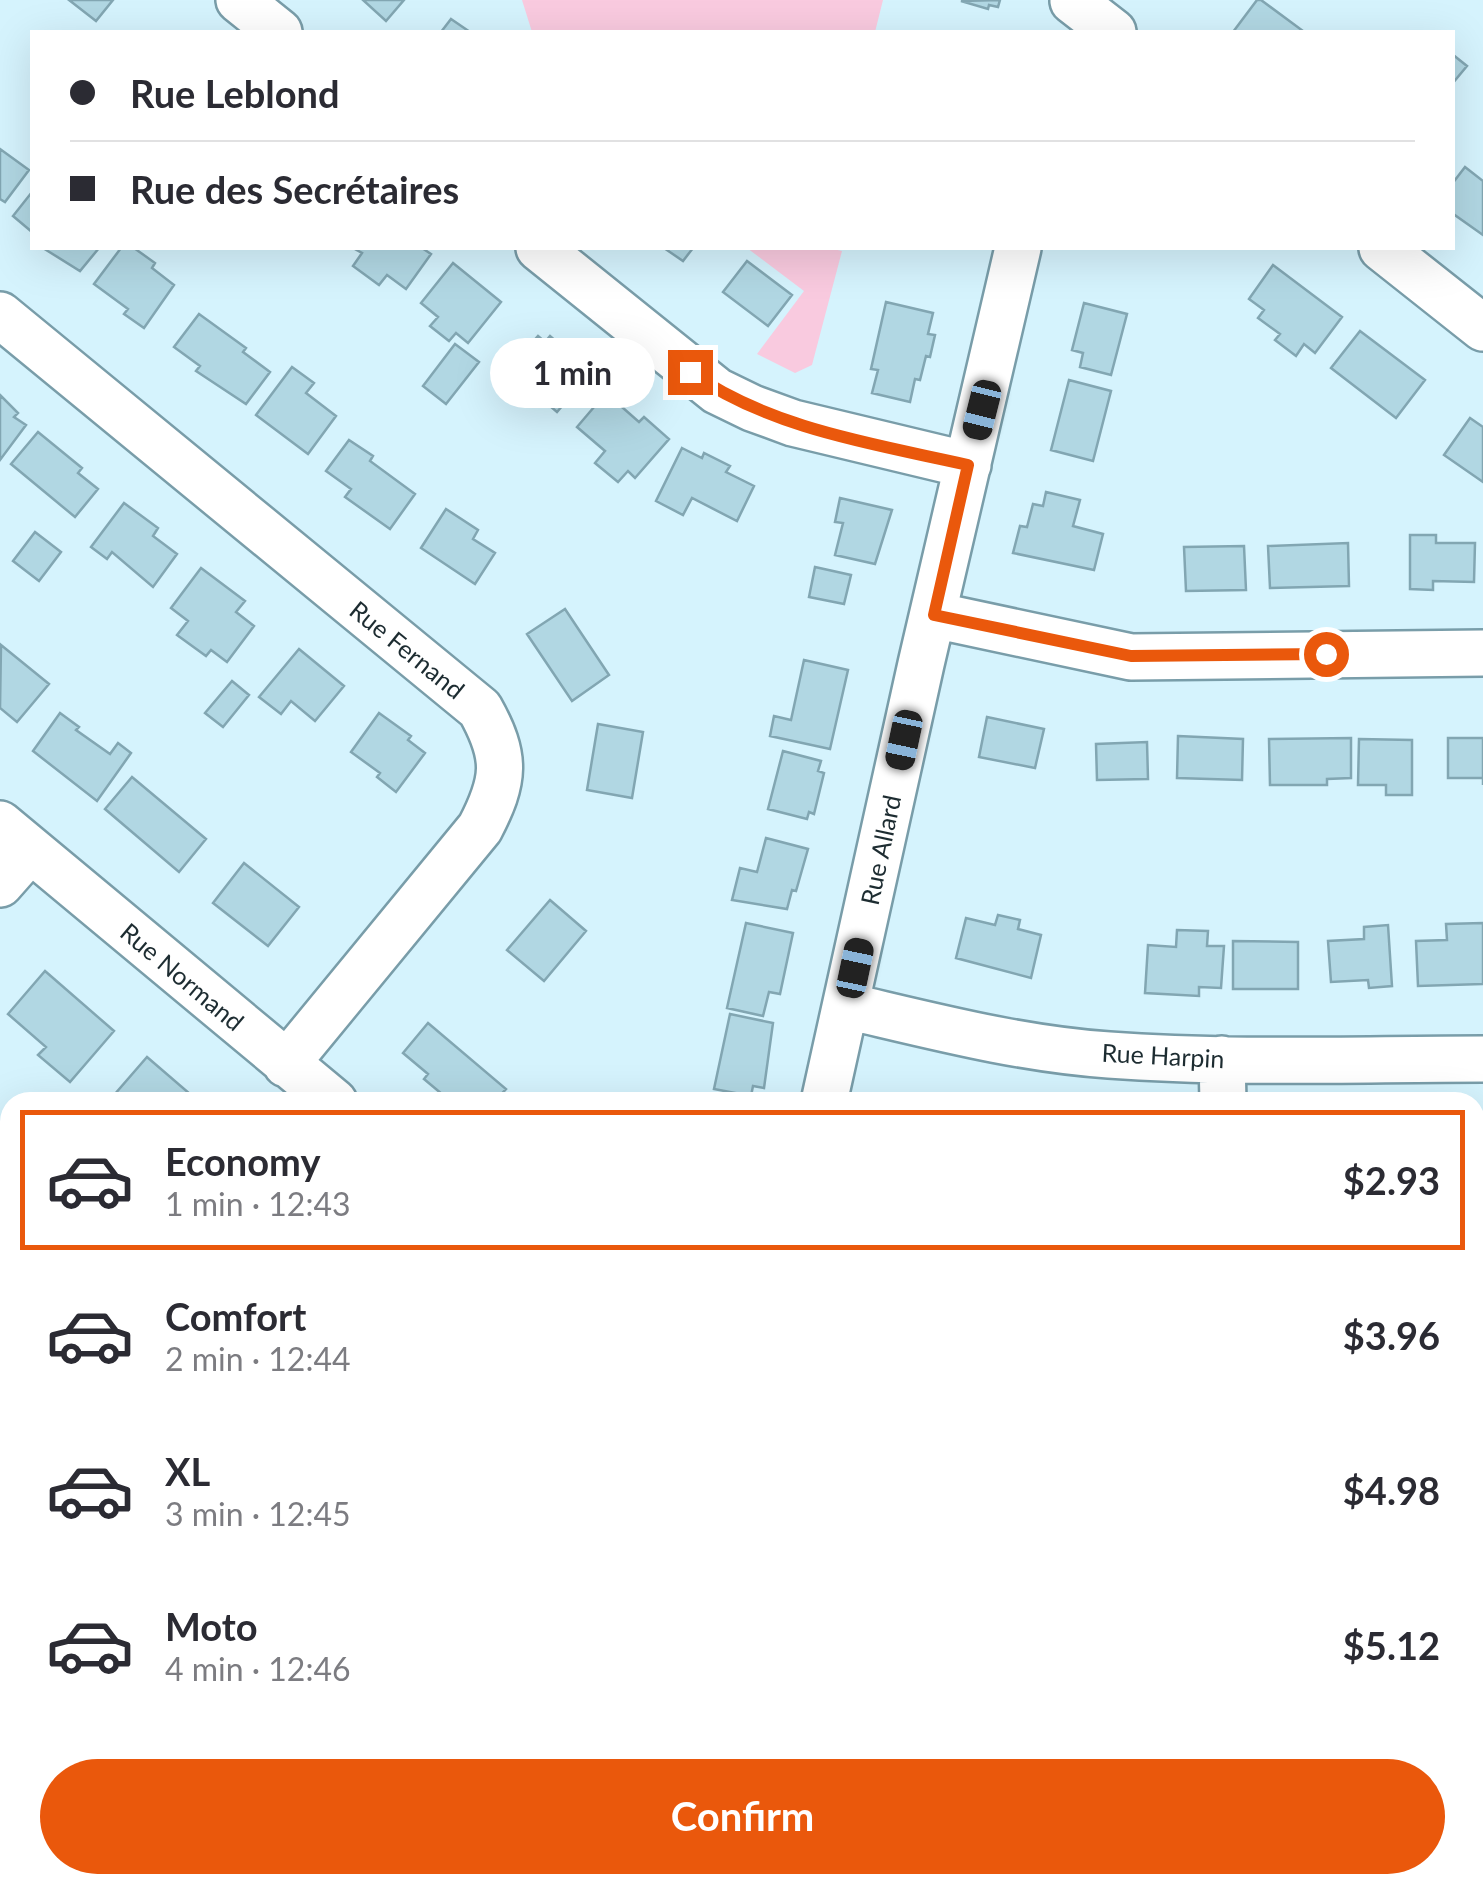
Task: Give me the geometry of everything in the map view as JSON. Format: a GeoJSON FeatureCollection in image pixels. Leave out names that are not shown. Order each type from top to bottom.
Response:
{"type":"FeatureCollection","features":[{"type":"Feature","properties":{"kind":"street"},"geometry":{"type":"LineString","coordinates":[[240,0],[277,30]]}},
{"type":"Feature","properties":{"kind":"street"},"geometry":{"type":"LineString","coordinates":[[1066,30],[1073,0],[1110,30]]}},
{"type":"Feature","properties":{"kind":"street"},"geometry":{"type":"LineString","coordinates":[[541,250],[717,391],[794,423],[968,465]]}},
{"type":"Feature","properties":{"kind":"street","name":"Rue Allard"},"geometry":{"type":"LineString","coordinates":[[826,1092],[1018,250]]}},
{"type":"Feature","properties":{"kind":"street"},"geometry":{"type":"LineString","coordinates":[[1385,250],[1483,328]]}},
{"type":"Feature","properties":{"kind":"street","name":"Rue Fernand"},"geometry":{"type":"LineString","coordinates":[[0,315],[480,709],[496,738],[502,769],[494,802],[480,828],[286,1064]]}},
{"type":"Feature","properties":{"kind":"street"},"geometry":{"type":"LineString","coordinates":[[934,615],[1131,656],[1483,653]]}},
{"type":"Feature","properties":{"kind":"street","name":"Rue Normand"},"geometry":{"type":"LineString","coordinates":[[0,884],[15,837],[321,1092]]}},
{"type":"Feature","properties":{"kind":"street","name":"Rue Harpin"},"geometry":{"type":"LineString","coordinates":[[847,1006],[999,1041],[1108,1055],[1222,1081],[1483,1059]]}},
{"type":"Feature","properties":{"kind":"shaded area"},"geometry":{"type":"Polygon","coordinates":[[[522,0],[883,0],[876,30],[531,30],[522,0]]]}},
{"type":"Feature","properties":{"kind":"shaded area"},"geometry":{"type":"Polygon","coordinates":[[[750,250],[842,251],[812,365],[795,373],[757,354],[804,291],[750,250]]]}},
{"type":"Feature","properties":{"kind":"building"},"geometry":{"type":"Polygon","coordinates":[[[69,0],[113,0],[96,21],[69,0]]]}},
{"type":"Feature","properties":{"kind":"building"},"geometry":{"type":"Polygon","coordinates":[[[363,0],[404,0],[386,21],[363,0]]]}},
{"type":"Feature","properties":{"kind":"building"},"geometry":{"type":"Polygon","coordinates":[[[1000,0],[998,7],[989,5],[988,9],[961,1],[1000,0]]]}},
{"type":"Feature","properties":{"kind":"building"},"geometry":{"type":"Polygon","coordinates":[[[1261,0],[1302,30],[1234,30],[1261,0]]]}},
{"type":"Feature","properties":{"kind":"building"},"geometry":{"type":"Polygon","coordinates":[[[451,19],[467,30],[443,30],[451,19]]]}},
{"type":"Feature","properties":{"kind":"building"},"geometry":{"type":"Polygon","coordinates":[[[1455,56],[1467,66],[1455,80],[1455,56]]]}},
{"type":"Feature","properties":{"kind":"building"},"geometry":{"type":"Polygon","coordinates":[[[0,149],[29,170],[5,202],[0,199],[0,149]]]}},
{"type":"Feature","properties":{"kind":"building"},"geometry":{"type":"Polygon","coordinates":[[[1465,167],[1483,181],[1483,235],[1455,215],[1455,180],[1465,167]]]}},
{"type":"Feature","properties":{"kind":"building"},"geometry":{"type":"Polygon","coordinates":[[[30,195],[30,230],[13,216],[30,195]]]}},
{"type":"Feature","properties":{"kind":"building"},"geometry":{"type":"Polygon","coordinates":[[[46,250],[97,250],[80,271],[46,250]]]}},
{"type":"Feature","properties":{"kind":"building"},"geometry":{"type":"Polygon","coordinates":[[[120,250],[137,250],[155,263],[152,268],[174,285],[144,328],[124,314],[128,309],[94,284],[120,250]]]}},
{"type":"Feature","properties":{"kind":"building"},"geometry":{"type":"Polygon","coordinates":[[[357,250],[425,250],[431,254],[406,289],[387,275],[379,285],[353,266],[362,253],[357,250]]]}},
{"type":"Feature","properties":{"kind":"building"},"geometry":{"type":"Polygon","coordinates":[[[667,250],[691,250],[683,261],[667,250]]]}},
{"type":"Feature","properties":{"kind":"building"},"geometry":{"type":"Polygon","coordinates":[[[747,261],[792,295],[768,326],[723,292],[747,261]]]}},
{"type":"Feature","properties":{"kind":"building"},"geometry":{"type":"Polygon","coordinates":[[[453,263],[501,302],[468,343],[456,333],[449,341],[430,326],[438,317],[421,303],[453,263]]]}},
{"type":"Feature","properties":{"kind":"building"},"geometry":{"type":"Polygon","coordinates":[[[1273,265],[1342,317],[1315,353],[1304,344],[1296,356],[1275,340],[1280,334],[1258,318],[1264,310],[1249,299],[1273,265]]]}},
{"type":"Feature","properties":{"kind":"building"},"geometry":{"type":"Polygon","coordinates":[[[886,302],[933,313],[928,334],[935,335],[930,357],[926,356],[920,380],[915,379],[910,402],[872,393],[878,370],[871,369],[886,302]]]}},
{"type":"Feature","properties":{"kind":"building"},"geometry":{"type":"Polygon","coordinates":[[[1084,303],[1127,314],[1111,375],[1080,367],[1083,353],[1072,350],[1084,303]]]}},
{"type":"Feature","properties":{"kind":"building"},"geometry":{"type":"Polygon","coordinates":[[[199,314],[246,348],[243,352],[270,372],[246,404],[196,371],[200,366],[174,347],[199,314]]]}},
{"type":"Feature","properties":{"kind":"building"},"geometry":{"type":"Polygon","coordinates":[[[1360,331],[1425,380],[1396,418],[1331,368],[1360,331]]]}},
{"type":"Feature","properties":{"kind":"building"},"geometry":{"type":"Polygon","coordinates":[[[538,336],[545,342],[550,336],[580,362],[575,369],[586,378],[557,412],[529,388],[535,380],[514,363],[538,336]]]}},
{"type":"Feature","properties":{"kind":"building"},"geometry":{"type":"Polygon","coordinates":[[[455,344],[479,362],[446,404],[423,386],[455,344]]]}},
{"type":"Feature","properties":{"kind":"building"},"geometry":{"type":"Polygon","coordinates":[[[292,367],[314,383],[306,393],[336,416],[308,454],[256,415],[292,367]]]}},
{"type":"Feature","properties":{"kind":"building"},"geometry":{"type":"Polygon","coordinates":[[[1069,380],[1111,391],[1093,461],[1051,450],[1069,380]]]}},
{"type":"Feature","properties":{"kind":"building"},"geometry":{"type":"Polygon","coordinates":[[[606,393],[639,422],[644,417],[669,439],[635,478],[628,471],[618,482],[595,463],[605,451],[577,427],[606,393]]]}},
{"type":"Feature","properties":{"kind":"building"},"geometry":{"type":"Polygon","coordinates":[[[0,395],[18,413],[14,417],[26,425],[0,460],[0,395]]]}},
{"type":"Feature","properties":{"kind":"building"},"geometry":{"type":"Polygon","coordinates":[[[1470,418],[1483,427],[1483,482],[1444,455],[1470,418]]]}},
{"type":"Feature","properties":{"kind":"building"},"geometry":{"type":"Polygon","coordinates":[[[38,432],[82,468],[78,473],[98,489],[75,517],[11,464],[38,432]]]}},
{"type":"Feature","properties":{"kind":"building"},"geometry":{"type":"Polygon","coordinates":[[[349,440],[415,494],[390,529],[345,497],[351,489],[326,471],[349,440]]]}},
{"type":"Feature","properties":{"kind":"building"},"geometry":{"type":"Polygon","coordinates":[[[682,448],[702,458],[704,453],[730,466],[726,472],[754,486],[737,521],[692,498],[683,515],[656,501],[682,448]]]}},
{"type":"Feature","properties":{"kind":"building"},"geometry":{"type":"Polygon","coordinates":[[[1046,492],[1080,500],[1073,526],[1103,534],[1094,570],[1013,553],[1020,526],[1027,527],[1033,504],[1043,506],[1046,492]]]}},
{"type":"Feature","properties":{"kind":"building"},"geometry":{"type":"Polygon","coordinates":[[[840,498],[892,510],[875,564],[835,555],[843,523],[835,522],[840,498]]]}},
{"type":"Feature","properties":{"kind":"building"},"geometry":{"type":"Polygon","coordinates":[[[124,503],[158,528],[153,536],[177,554],[153,587],[112,552],[107,559],[91,547],[124,503]]]}},
{"type":"Feature","properties":{"kind":"building"},"geometry":{"type":"Polygon","coordinates":[[[446,509],[478,530],[473,539],[495,553],[475,584],[421,548],[446,509]]]}},
{"type":"Feature","properties":{"kind":"building"},"geometry":{"type":"Polygon","coordinates":[[[35,532],[61,552],[39,581],[13,561],[35,532]]]}},
{"type":"Feature","properties":{"kind":"building"},"geometry":{"type":"Polygon","coordinates":[[[1410,535],[1436,535],[1436,543],[1475,543],[1474,582],[1433,581],[1433,590],[1410,589],[1410,535]]]}},
{"type":"Feature","properties":{"kind":"building"},"geometry":{"type":"Polygon","coordinates":[[[1348,543],[1349,586],[1270,588],[1268,546],[1348,543]]]}},
{"type":"Feature","properties":{"kind":"building"},"geometry":{"type":"Polygon","coordinates":[[[1244,546],[1246,590],[1186,591],[1184,547],[1244,546]]]}},
{"type":"Feature","properties":{"kind":"building"},"geometry":{"type":"Polygon","coordinates":[[[815,567],[851,575],[844,604],[809,597],[815,567]]]}},
{"type":"Feature","properties":{"kind":"building"},"geometry":{"type":"Polygon","coordinates":[[[201,568],[245,601],[236,612],[254,626],[227,662],[211,650],[206,656],[177,635],[188,621],[171,608],[201,568]]]}},
{"type":"Feature","properties":{"kind":"building"},"geometry":{"type":"Polygon","coordinates":[[[565,609],[609,675],[572,701],[527,634],[565,609]]]}},
{"type":"Feature","properties":{"kind":"building"},"geometry":{"type":"Polygon","coordinates":[[[1,645],[49,684],[17,722],[0,708],[1,645]]]}},
{"type":"Feature","properties":{"kind":"building"},"geometry":{"type":"Polygon","coordinates":[[[299,649],[344,686],[315,721],[291,701],[281,714],[259,697],[299,649]]]}},
{"type":"Feature","properties":{"kind":"building"},"geometry":{"type":"Polygon","coordinates":[[[804,660],[848,670],[830,749],[770,736],[774,716],[791,720],[804,660]]]}},
{"type":"Feature","properties":{"kind":"building"},"geometry":{"type":"Polygon","coordinates":[[[232,681],[249,695],[223,727],[205,713],[232,681]]]}},
{"type":"Feature","properties":{"kind":"building"},"geometry":{"type":"Polygon","coordinates":[[[60,713],[79,727],[76,730],[110,754],[118,743],[131,753],[97,801],[33,751],[60,713]]]}},
{"type":"Feature","properties":{"kind":"building"},"geometry":{"type":"Polygon","coordinates":[[[379,713],[411,736],[408,740],[425,753],[396,792],[377,777],[380,773],[351,752],[379,713]]]}},
{"type":"Feature","properties":{"kind":"building"},"geometry":{"type":"Polygon","coordinates":[[[987,717],[1044,729],[1035,768],[979,757],[987,717]]]}},
{"type":"Feature","properties":{"kind":"building"},"geometry":{"type":"Polygon","coordinates":[[[598,724],[643,732],[632,798],[587,790],[598,724]]]}},
{"type":"Feature","properties":{"kind":"building"},"geometry":{"type":"Polygon","coordinates":[[[1178,736],[1243,739],[1242,780],[1177,778],[1178,736]]]}},
{"type":"Feature","properties":{"kind":"building"},"geometry":{"type":"Polygon","coordinates":[[[1351,738],[1351,778],[1327,779],[1327,785],[1270,785],[1269,739],[1351,738]]]}},
{"type":"Feature","properties":{"kind":"building"},"geometry":{"type":"Polygon","coordinates":[[[1448,738],[1483,738],[1483,778],[1448,778],[1448,738]]]}},
{"type":"Feature","properties":{"kind":"building"},"geometry":{"type":"Polygon","coordinates":[[[1359,739],[1412,740],[1412,795],[1386,795],[1386,785],[1358,785],[1359,739]]]}},
{"type":"Feature","properties":{"kind":"building"},"geometry":{"type":"Polygon","coordinates":[[[1147,742],[1148,779],[1097,780],[1096,744],[1147,742]]]}},
{"type":"Feature","properties":{"kind":"building"},"geometry":{"type":"Polygon","coordinates":[[[783,751],[821,761],[818,771],[824,773],[814,814],[809,812],[807,819],[768,809],[783,751]]]}},
{"type":"Feature","properties":{"kind":"building"},"geometry":{"type":"Polygon","coordinates":[[[132,777],[206,839],[179,872],[105,809],[132,777]]]}},
{"type":"Feature","properties":{"kind":"building"},"geometry":{"type":"Polygon","coordinates":[[[766,838],[808,849],[787,909],[732,900],[740,868],[757,872],[766,838]]]}},
{"type":"Feature","properties":{"kind":"building"},"geometry":{"type":"Polygon","coordinates":[[[244,863],[299,907],[268,946],[213,903],[244,863]]]}},
{"type":"Feature","properties":{"kind":"building"},"geometry":{"type":"Polygon","coordinates":[[[550,900],[586,931],[544,981],[507,950],[550,900]]]}},
{"type":"Feature","properties":{"kind":"building"},"geometry":{"type":"Polygon","coordinates":[[[998,915],[1020,920],[1018,929],[1041,935],[1031,978],[956,958],[966,918],[995,925],[998,915]]]}},
{"type":"Feature","properties":{"kind":"building"},"geometry":{"type":"Polygon","coordinates":[[[746,923],[793,933],[780,994],[769,992],[763,1016],[727,1008],[746,923]]]}},
{"type":"Feature","properties":{"kind":"building"},"geometry":{"type":"Polygon","coordinates":[[[1483,923],[1483,984],[1418,986],[1416,941],[1447,940],[1446,924],[1483,923]]]}},
{"type":"Feature","properties":{"kind":"building"},"geometry":{"type":"Polygon","coordinates":[[[1388,925],[1392,986],[1369,988],[1368,980],[1331,982],[1328,941],[1364,939],[1364,927],[1388,925]]]}},
{"type":"Feature","properties":{"kind":"building"},"geometry":{"type":"Polygon","coordinates":[[[1177,930],[1208,931],[1207,946],[1224,946],[1221,988],[1199,987],[1199,996],[1145,993],[1148,945],[1176,947],[1177,930]]]}},
{"type":"Feature","properties":{"kind":"building"},"geometry":{"type":"Polygon","coordinates":[[[1233,941],[1298,942],[1298,989],[1233,989],[1233,941]]]}},
{"type":"Feature","properties":{"kind":"building"},"geometry":{"type":"Polygon","coordinates":[[[45,971],[114,1031],[70,1082],[38,1055],[46,1047],[8,1014],[45,971]]]}},
{"type":"Feature","properties":{"kind":"building"},"geometry":{"type":"Polygon","coordinates":[[[730,1014],[773,1023],[764,1088],[753,1086],[752,1092],[714,1089],[730,1014]]]}},
{"type":"Feature","properties":{"kind":"building"},"geometry":{"type":"Polygon","coordinates":[[[428,1023],[506,1089],[439,1092],[424,1079],[428,1074],[403,1053],[428,1023]]]}},
{"type":"Feature","properties":{"kind":"building"},"geometry":{"type":"Polygon","coordinates":[[[147,1057],[188,1092],[117,1092],[147,1057]]]}},
{"type":"Feature","properties":{"kind":"route"},"geometry":{"type":"LineString","coordinates":[[690,372],[717,391],[794,423],[968,465],[934,615],[1096,652],[1131,656],[1326,654]]}}]}
